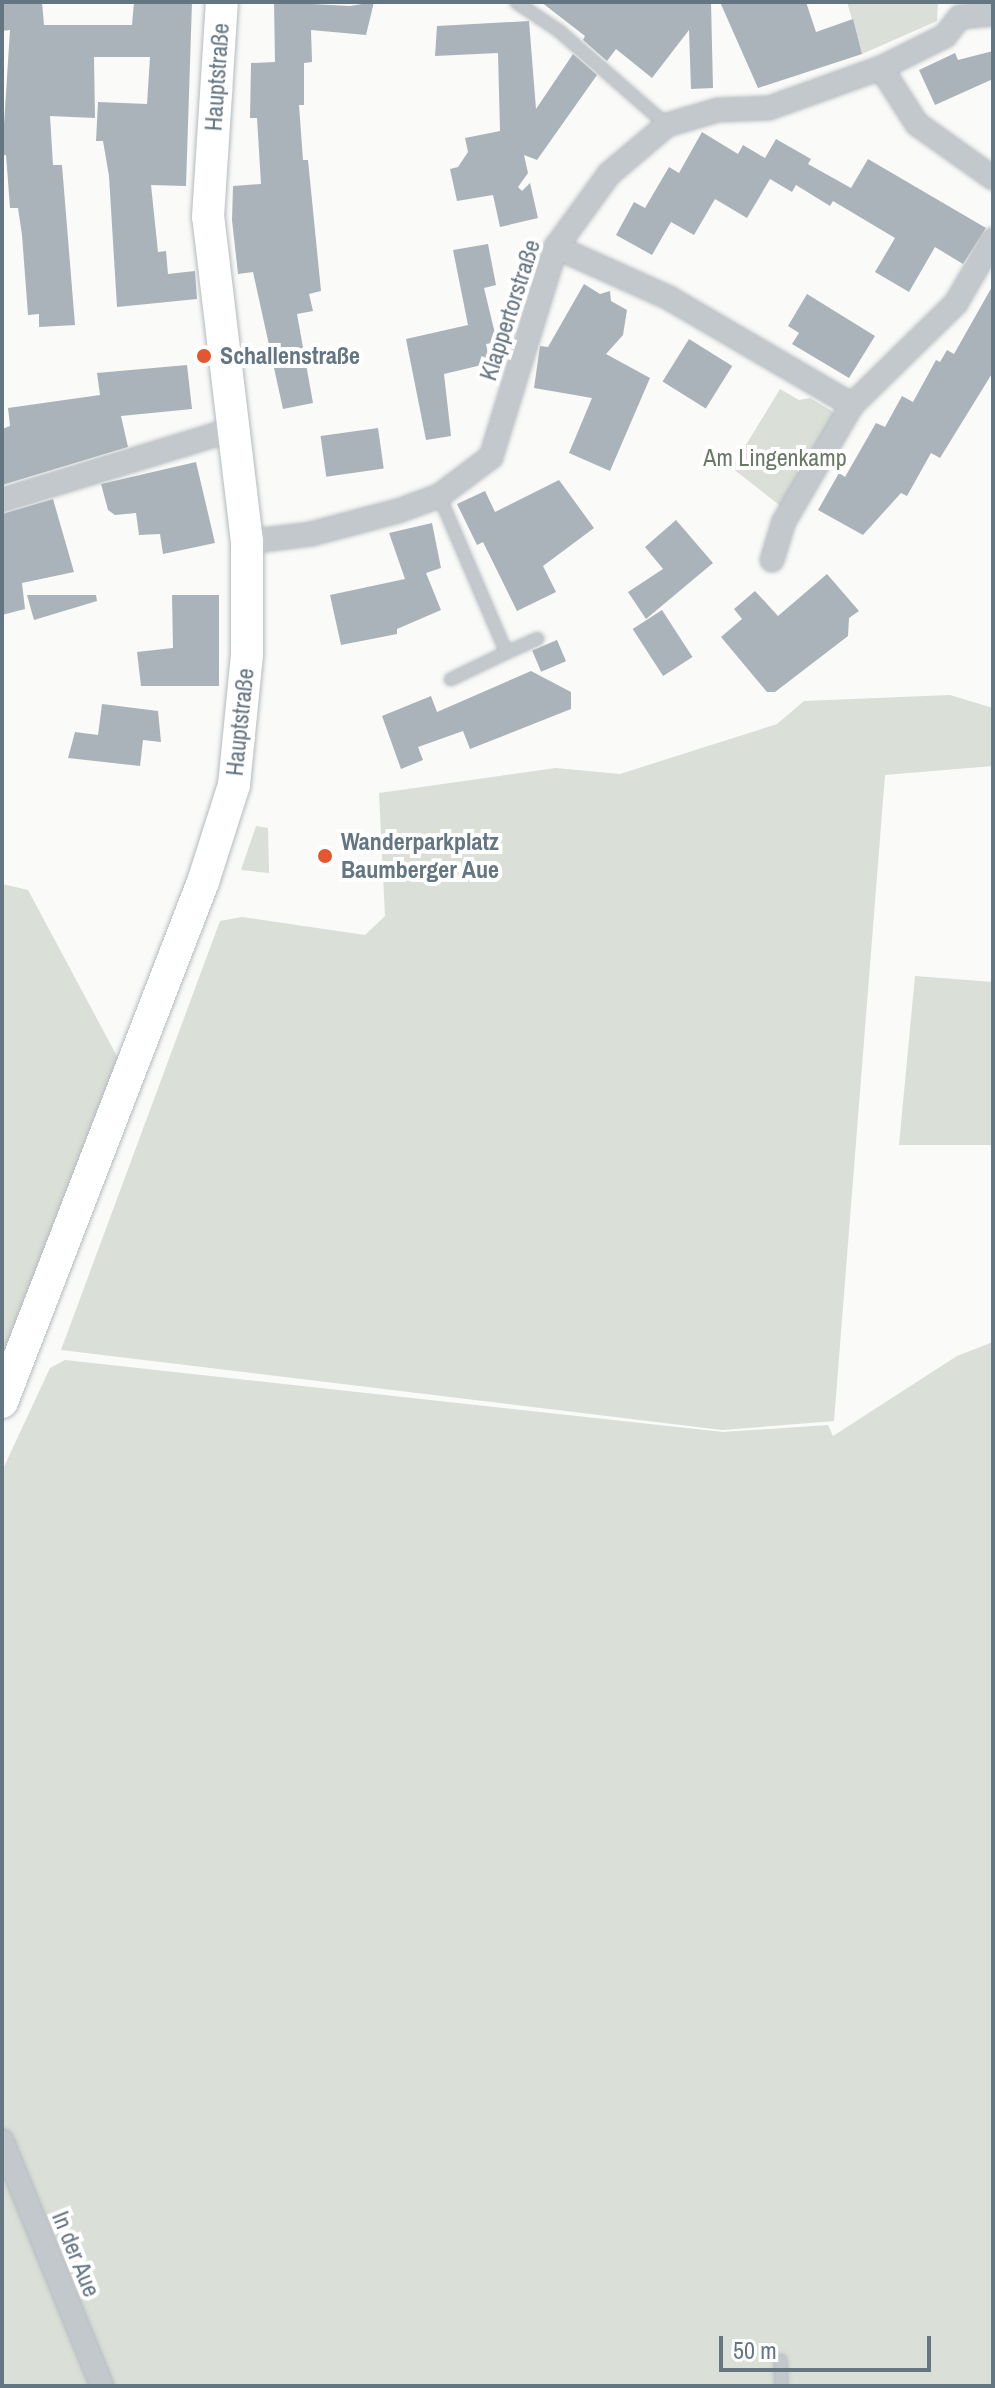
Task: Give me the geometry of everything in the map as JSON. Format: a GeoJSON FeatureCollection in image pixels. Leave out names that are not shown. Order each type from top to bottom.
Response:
{"type":"FeatureCollection","features":[{"type":"Feature","properties":{"kind":"street","name":"Hauptstraße"},"geometry":{"type":"LineString","coordinates":[[2,1402],[203,882],[234,785],[247,654],[247,542],[208,217],[222,2]]}},
{"type":"Feature","properties":{"kind":"street","name":"Klappertorstraße"},"geometry":{"type":"LineString","coordinates":[[247,542],[355,524],[439,496],[491,457],[556,247],[609,174],[667,125],[718,110],[769,108],[881,68],[945,36],[961,9],[993,14]]}},
{"type":"Feature","properties":{"kind":"street"},"geometry":{"type":"LineString","coordinates":[[881,68],[917,124],[993,178]]}},
{"type":"Feature","properties":{"kind":"street"},"geometry":{"type":"LineString","coordinates":[[772,560],[783,523],[852,405],[956,303],[993,240]]}},
{"type":"Feature","properties":{"kind":"street"},"geometry":{"type":"LineString","coordinates":[[556,247],[669,298],[852,405]]}},
{"type":"Feature","properties":{"kind":"street"},"geometry":{"type":"LineString","coordinates":[[2,500],[234,429]]}},
{"type":"Feature","properties":{"kind":"street","name":"In der Aue"},"geometry":{"type":"LineString","coordinates":[[2,2141],[102,2386]]}},
{"type":"Feature","properties":{"kind":"lane"},"geometry":{"type":"LineString","coordinates":[[516,2],[558,30],[667,125]]}},
{"type":"Feature","properties":{"kind":"lane"},"geometry":{"type":"LineString","coordinates":[[439,496],[506,652]]}},
{"type":"Feature","properties":{"kind":"lane"},"geometry":{"type":"LineString","coordinates":[[450,679],[537,638]]}},
{"type":"Feature","properties":{"kind":"lane"},"geometry":{"type":"LineString","coordinates":[[780,2360],[781,2386]]}},
{"type":"Feature","properties":{"kind":"green space"},"geometry":{"type":"Polygon","coordinates":[[[847,2],[938,2],[937,21],[862,54],[847,2]]]}},
{"type":"Feature","properties":{"kind":"green space","name":"Am Lingenkamp"},"geometry":{"type":"Polygon","coordinates":[[[780,389],[799,400],[810,398],[837,414],[783,508],[732,468],[780,389]]]}},
{"type":"Feature","properties":{"kind":"green space"},"geometry":{"type":"Polygon","coordinates":[[[950,695],[993,708],[993,766],[885,775],[834,1421],[722,1430],[61,1350],[220,921],[242,917],[365,935],[385,916],[379,793],[556,768],[620,774],[777,724],[804,701],[950,695]]]}},
{"type":"Feature","properties":{"kind":"green space"},"geometry":{"type":"Polygon","coordinates":[[[256,826],[268,828],[269,873],[241,870],[256,826]]]}},
{"type":"Feature","properties":{"kind":"green space"},"geometry":{"type":"Polygon","coordinates":[[[2,884],[28,890],[119,1060],[2,1364],[2,884]]]}},
{"type":"Feature","properties":{"kind":"green space"},"geometry":{"type":"Polygon","coordinates":[[[915,976],[993,982],[993,1145],[899,1145],[915,976]]]}},
{"type":"Feature","properties":{"kind":"green space"},"geometry":{"type":"Polygon","coordinates":[[[993,1342],[993,2386],[2,2386],[2,1471],[50,1368],[65,1360],[723,1432],[828,1425],[833,1436],[957,1356],[993,1342]]]}},
{"type":"Feature","properties":{"kind":"building"},"geometry":{"type":"Polygon","coordinates":[[[2,2],[42,2],[44,25],[132,25],[134,2],[192,2],[186,186],[151,185],[158,252],[166,251],[168,274],[195,271],[197,299],[117,307],[109,176],[103,141],[96,141],[98,102],[147,104],[150,57],[94,57],[95,118],[50,116],[53,165],[62,165],[75,325],[39,327],[39,314],[28,315],[18,208],[10,208],[6,155],[2,156],[10,30],[2,31],[2,2]]]}},
{"type":"Feature","properties":{"kind":"building"},"geometry":{"type":"Polygon","coordinates":[[[274,2],[350,6],[374,2],[366,35],[311,30],[312,62],[304,63],[304,105],[299,105],[303,160],[308,160],[321,291],[309,294],[313,311],[297,314],[313,403],[283,409],[253,272],[238,274],[232,220],[233,186],[261,184],[257,118],[250,118],[251,63],[275,62],[274,2]]]}},
{"type":"Feature","properties":{"kind":"building"},"geometry":{"type":"Polygon","coordinates":[[[541,2],[711,2],[713,88],[691,89],[689,30],[652,78],[616,49],[607,61],[583,40],[585,36],[541,2]]]}},
{"type":"Feature","properties":{"kind":"building"},"geometry":{"type":"Polygon","coordinates":[[[720,2],[806,2],[816,32],[853,19],[862,54],[758,88],[720,2]]]}},
{"type":"Feature","properties":{"kind":"building"},"geometry":{"type":"Polygon","coordinates":[[[529,21],[536,109],[573,54],[597,75],[537,160],[524,155],[528,173],[518,187],[522,191],[530,183],[538,218],[500,227],[493,195],[457,201],[450,169],[458,167],[468,152],[465,138],[500,131],[498,53],[435,56],[437,26],[529,21]]]}},
{"type":"Feature","properties":{"kind":"building"},"geometry":{"type":"Polygon","coordinates":[[[993,51],[993,79],[935,105],[919,70],[955,53],[958,60],[993,51]]]}},
{"type":"Feature","properties":{"kind":"building"},"geometry":{"type":"Polygon","coordinates":[[[702,132],[738,154],[743,145],[765,158],[776,139],[811,159],[808,164],[851,188],[868,159],[986,228],[963,264],[935,247],[909,292],[875,272],[895,238],[833,201],[830,206],[796,185],[792,192],[770,179],[747,218],[715,199],[694,235],[671,222],[652,255],[616,235],[634,202],[645,208],[669,167],[679,173],[702,132]]]}},
{"type":"Feature","properties":{"kind":"building"},"geometry":{"type":"Polygon","coordinates":[[[488,244],[496,285],[484,288],[497,342],[486,344],[490,363],[444,374],[451,436],[426,440],[406,339],[468,325],[453,250],[488,244]]]}},
{"type":"Feature","properties":{"kind":"building"},"geometry":{"type":"Polygon","coordinates":[[[584,284],[600,294],[610,291],[611,301],[627,310],[623,335],[606,354],[650,378],[610,471],[569,453],[592,398],[534,388],[540,346],[548,347],[584,284]]]}},
{"type":"Feature","properties":{"kind":"building"},"geometry":{"type":"Polygon","coordinates":[[[993,285],[993,372],[940,458],[931,453],[907,496],[901,493],[863,535],[818,510],[839,473],[845,477],[876,423],[885,427],[902,396],[913,402],[936,360],[940,362],[947,350],[954,354],[993,285]]]}},
{"type":"Feature","properties":{"kind":"building"},"geometry":{"type":"Polygon","coordinates":[[[807,294],[875,336],[849,378],[792,344],[799,333],[788,326],[807,294]]]}},
{"type":"Feature","properties":{"kind":"building"},"geometry":{"type":"Polygon","coordinates":[[[689,339],[732,366],[706,408],[663,381],[689,339]]]}},
{"type":"Feature","properties":{"kind":"building"},"geometry":{"type":"Polygon","coordinates":[[[187,365],[192,409],[121,416],[128,447],[2,485],[2,429],[10,426],[8,408],[100,395],[97,373],[187,365]]]}},
{"type":"Feature","properties":{"kind":"building"},"geometry":{"type":"Polygon","coordinates":[[[378,428],[384,469],[326,477],[321,436],[378,428]]]}},
{"type":"Feature","properties":{"kind":"building"},"geometry":{"type":"Polygon","coordinates":[[[196,462],[215,543],[163,554],[160,534],[139,535],[136,513],[115,515],[108,510],[101,484],[196,462]]]}},
{"type":"Feature","properties":{"kind":"building"},"geometry":{"type":"Polygon","coordinates":[[[559,480],[594,528],[543,566],[556,592],[517,611],[483,542],[477,545],[457,504],[485,491],[495,512],[559,480]]]}},
{"type":"Feature","properties":{"kind":"building"},"geometry":{"type":"Polygon","coordinates":[[[53,499],[74,572],[22,583],[25,609],[2,615],[2,514],[53,499]]]}},
{"type":"Feature","properties":{"kind":"building"},"geometry":{"type":"Polygon","coordinates":[[[676,520],[713,563],[646,619],[628,592],[663,569],[645,547],[676,520]]]}},
{"type":"Feature","properties":{"kind":"building"},"geometry":{"type":"Polygon","coordinates":[[[432,523],[441,568],[426,573],[441,610],[397,629],[397,634],[341,645],[330,595],[405,579],[389,533],[432,523]]]}},
{"type":"Feature","properties":{"kind":"building"},"geometry":{"type":"Polygon","coordinates":[[[827,574],[859,611],[849,618],[848,636],[775,692],[767,692],[721,637],[742,619],[734,609],[755,591],[778,616],[827,574]]]}},
{"type":"Feature","properties":{"kind":"building"},"geometry":{"type":"Polygon","coordinates":[[[27,595],[96,595],[97,601],[34,620],[27,595]]]}},
{"type":"Feature","properties":{"kind":"building"},"geometry":{"type":"Polygon","coordinates":[[[172,595],[219,595],[219,686],[141,686],[137,652],[173,648],[172,595]]]}},
{"type":"Feature","properties":{"kind":"building"},"geometry":{"type":"Polygon","coordinates":[[[662,610],[692,657],[663,676],[633,629],[662,610]]]}},
{"type":"Feature","properties":{"kind":"building"},"geometry":{"type":"Polygon","coordinates":[[[557,640],[566,661],[541,672],[532,651],[557,640]]]}},
{"type":"Feature","properties":{"kind":"building"},"geometry":{"type":"Polygon","coordinates":[[[531,671],[571,692],[571,709],[470,749],[463,731],[418,747],[423,760],[401,769],[382,716],[431,696],[437,712],[531,671]]]}},
{"type":"Feature","properties":{"kind":"building"},"geometry":{"type":"Polygon","coordinates":[[[102,704],[158,711],[161,742],[143,740],[140,766],[68,758],[75,732],[98,735],[102,704]]]}},
{"type":"Feature","properties":{"kind":"place","name":"Schallenstraße"},"geometry":{"type":"Point","coordinates":[204,356]}},
{"type":"Feature","properties":{"kind":"place","name":"Wanderparkplatz Baumberger Aue"},"geometry":{"type":"Point","coordinates":[325,856]}}]}
